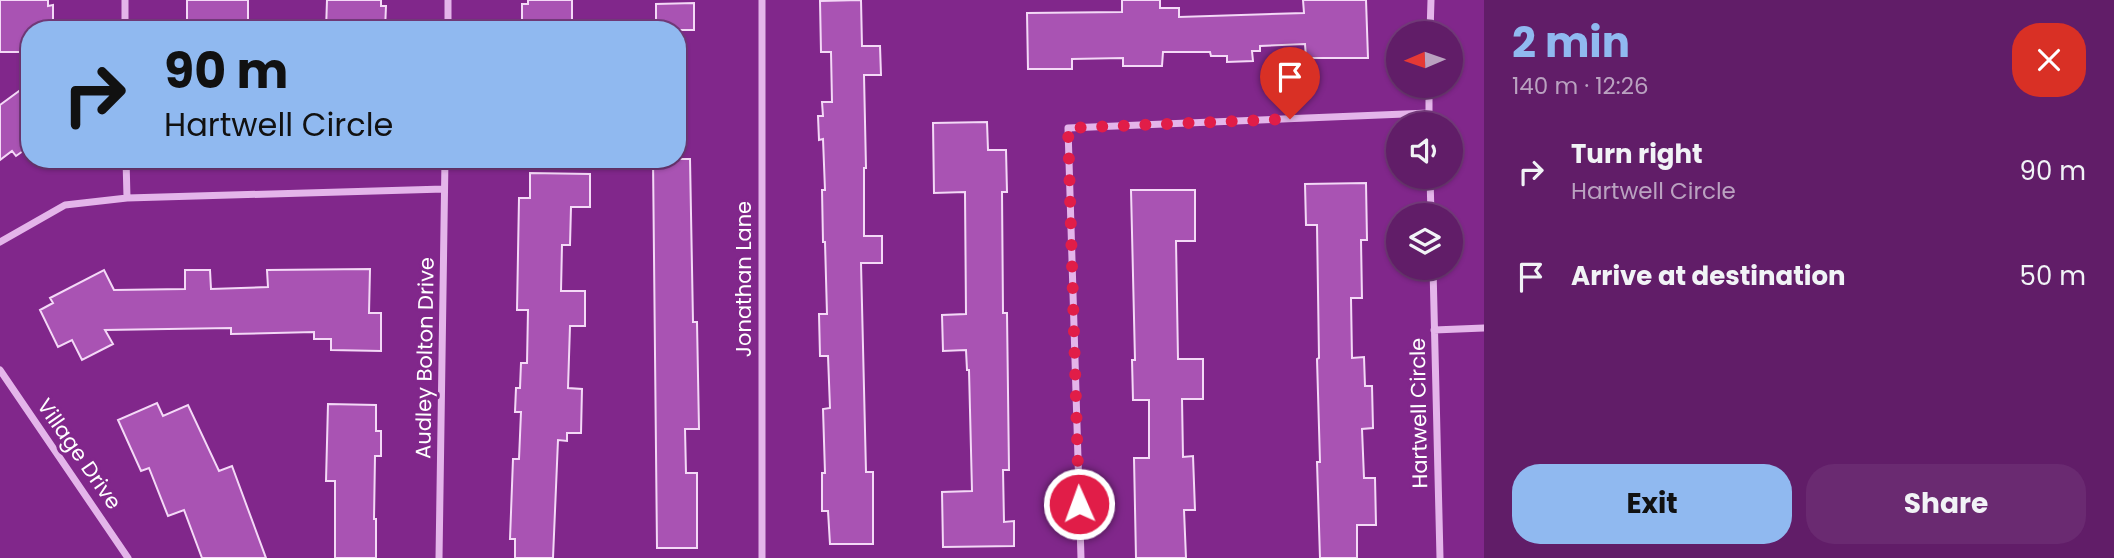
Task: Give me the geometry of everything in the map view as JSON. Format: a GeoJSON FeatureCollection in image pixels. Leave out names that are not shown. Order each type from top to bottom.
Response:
{"type":"FeatureCollection","features":[{"type":"Feature","properties":{"kind":"street"},"geometry":{"type":"LineString","coordinates":[[125,0],[125,21]]}},
{"type":"Feature","properties":{"kind":"street"},"geometry":{"type":"LineString","coordinates":[[447,21],[448,0]]}},
{"type":"Feature","properties":{"kind":"street","name":"Jonathan Lane"},"geometry":{"type":"LineString","coordinates":[[762,0],[762,558]]}},
{"type":"Feature","properties":{"kind":"street"},"geometry":{"type":"LineString","coordinates":[[1430,21],[1431,0]]}},
{"type":"Feature","properties":{"kind":"street"},"geometry":{"type":"LineString","coordinates":[[1081,558],[1068,128],[1386,115]]}},
{"type":"Feature","properties":{"kind":"street"},"geometry":{"type":"LineString","coordinates":[[126,168],[127,198]]}},
{"type":"Feature","properties":{"kind":"street","name":"Audley Bolton Drive"},"geometry":{"type":"LineString","coordinates":[[439,558],[445,168]]}},
{"type":"Feature","properties":{"kind":"street"},"geometry":{"type":"LineString","coordinates":[[0,242],[65,205],[127,198],[444,189]]}},
{"type":"Feature","properties":{"kind":"street","name":"Hartwell Circle"},"geometry":{"type":"LineString","coordinates":[[1433,280],[1440,558]]}},
{"type":"Feature","properties":{"kind":"street"},"geometry":{"type":"LineString","coordinates":[[1434,330],[1484,328]]}},
{"type":"Feature","properties":{"kind":"street","name":"Village Drive"},"geometry":{"type":"LineString","coordinates":[[0,370],[128,558]]}},
{"type":"Feature","properties":{"kind":"building"},"geometry":{"type":"Polygon","coordinates":[[[0,0],[48,0],[48,6],[53,5],[53,21],[21,21],[21,52],[0,52],[0,0]]]}},
{"type":"Feature","properties":{"kind":"building"},"geometry":{"type":"Polygon","coordinates":[[[187,0],[248,0],[248,21],[187,21],[187,0]]]}},
{"type":"Feature","properties":{"kind":"building"},"geometry":{"type":"Polygon","coordinates":[[[327,0],[381,0],[381,6],[386,6],[385,21],[326,21],[327,0]]]}},
{"type":"Feature","properties":{"kind":"building"},"geometry":{"type":"Polygon","coordinates":[[[528,0],[572,0],[572,21],[522,21],[522,4],[528,4],[528,0]]]}},
{"type":"Feature","properties":{"kind":"building"},"geometry":{"type":"Polygon","coordinates":[[[861,0],[862,46],[880,46],[881,75],[864,75],[864,236],[882,236],[882,263],[861,263],[866,472],[873,472],[873,544],[830,544],[828,511],[822,511],[822,473],[825,473],[823,409],[830,408],[828,356],[820,356],[819,314],[827,314],[823,242],[823,139],[819,140],[818,116],[823,116],[822,102],[832,102],[831,52],[821,52],[820,1],[861,0]]]}},
{"type":"Feature","properties":{"kind":"building"},"geometry":{"type":"Polygon","coordinates":[[[1122,0],[1160,0],[1160,8],[1179,8],[1179,17],[1304,13],[1303,0],[1366,0],[1368,58],[1306,58],[1305,44],[1260,46],[1260,51],[1252,51],[1253,61],[1227,62],[1227,56],[1211,56],[1210,52],[1163,52],[1162,66],[1123,66],[1123,58],[1072,59],[1072,69],[1028,69],[1027,13],[1122,12],[1122,0]]]}},
{"type":"Feature","properties":{"kind":"building"},"geometry":{"type":"Polygon","coordinates":[[[694,3],[694,30],[686,30],[686,21],[656,21],[656,4],[694,3]]]}},
{"type":"Feature","properties":{"kind":"building"},"geometry":{"type":"Polygon","coordinates":[[[21,90],[21,152],[16,156],[12,151],[0,160],[0,105],[21,90]]]}},
{"type":"Feature","properties":{"kind":"building"},"geometry":{"type":"Polygon","coordinates":[[[987,122],[988,150],[1006,150],[1007,192],[1002,192],[1003,313],[1007,313],[1009,470],[1003,470],[1004,522],[1014,521],[1014,546],[943,547],[942,492],[972,491],[969,370],[966,350],[943,351],[942,315],[966,314],[965,192],[934,193],[933,123],[987,122]]]}},
{"type":"Feature","properties":{"kind":"building"},"geometry":{"type":"Polygon","coordinates":[[[686,159],[690,159],[693,322],[697,322],[699,429],[685,429],[686,473],[697,473],[697,548],[657,548],[653,168],[686,168],[686,159]]]}},
{"type":"Feature","properties":{"kind":"building"},"geometry":{"type":"Polygon","coordinates":[[[530,173],[590,174],[590,207],[571,207],[570,245],[562,245],[561,291],[585,291],[585,326],[570,326],[568,388],[582,389],[581,433],[567,433],[567,441],[558,440],[553,558],[515,558],[515,539],[510,539],[513,459],[519,459],[521,412],[515,412],[516,388],[520,388],[521,363],[527,363],[528,310],[517,310],[519,198],[530,198],[530,173]]]}},
{"type":"Feature","properties":{"kind":"building"},"geometry":{"type":"Polygon","coordinates":[[[1366,183],[1367,240],[1361,240],[1362,298],[1351,298],[1352,358],[1364,357],[1365,386],[1372,386],[1373,428],[1362,429],[1364,478],[1375,478],[1376,525],[1357,525],[1357,558],[1320,558],[1317,462],[1320,462],[1317,225],[1306,225],[1305,184],[1366,183]]]}},
{"type":"Feature","properties":{"kind":"building"},"geometry":{"type":"Polygon","coordinates":[[[1131,190],[1195,190],[1195,241],[1176,241],[1178,359],[1203,359],[1203,399],[1182,399],[1183,457],[1193,456],[1195,510],[1184,510],[1186,558],[1136,558],[1134,458],[1149,458],[1149,400],[1133,400],[1132,360],[1135,360],[1131,190]]]}},
{"type":"Feature","properties":{"kind":"building"},"geometry":{"type":"Polygon","coordinates":[[[370,269],[369,313],[381,313],[381,351],[331,350],[331,339],[314,339],[314,332],[231,334],[231,328],[105,330],[113,344],[82,360],[72,340],[58,347],[40,310],[53,303],[50,298],[104,270],[114,290],[185,289],[185,270],[210,270],[211,289],[268,287],[267,270],[370,269]]]}},
{"type":"Feature","properties":{"kind":"building"},"geometry":{"type":"Polygon","coordinates":[[[157,403],[163,416],[188,405],[219,471],[232,466],[266,558],[202,558],[184,510],[168,516],[149,468],[141,471],[118,420],[157,403]]]}},
{"type":"Feature","properties":{"kind":"building"},"geometry":{"type":"Polygon","coordinates":[[[328,404],[376,405],[376,431],[381,431],[381,456],[375,456],[376,558],[335,558],[335,481],[326,481],[328,404]]]}},
{"type":"Feature","properties":{"kind":"route"},"geometry":{"type":"LineString","coordinates":[[1079,504],[1068,128],[1290,119]]}}]}
